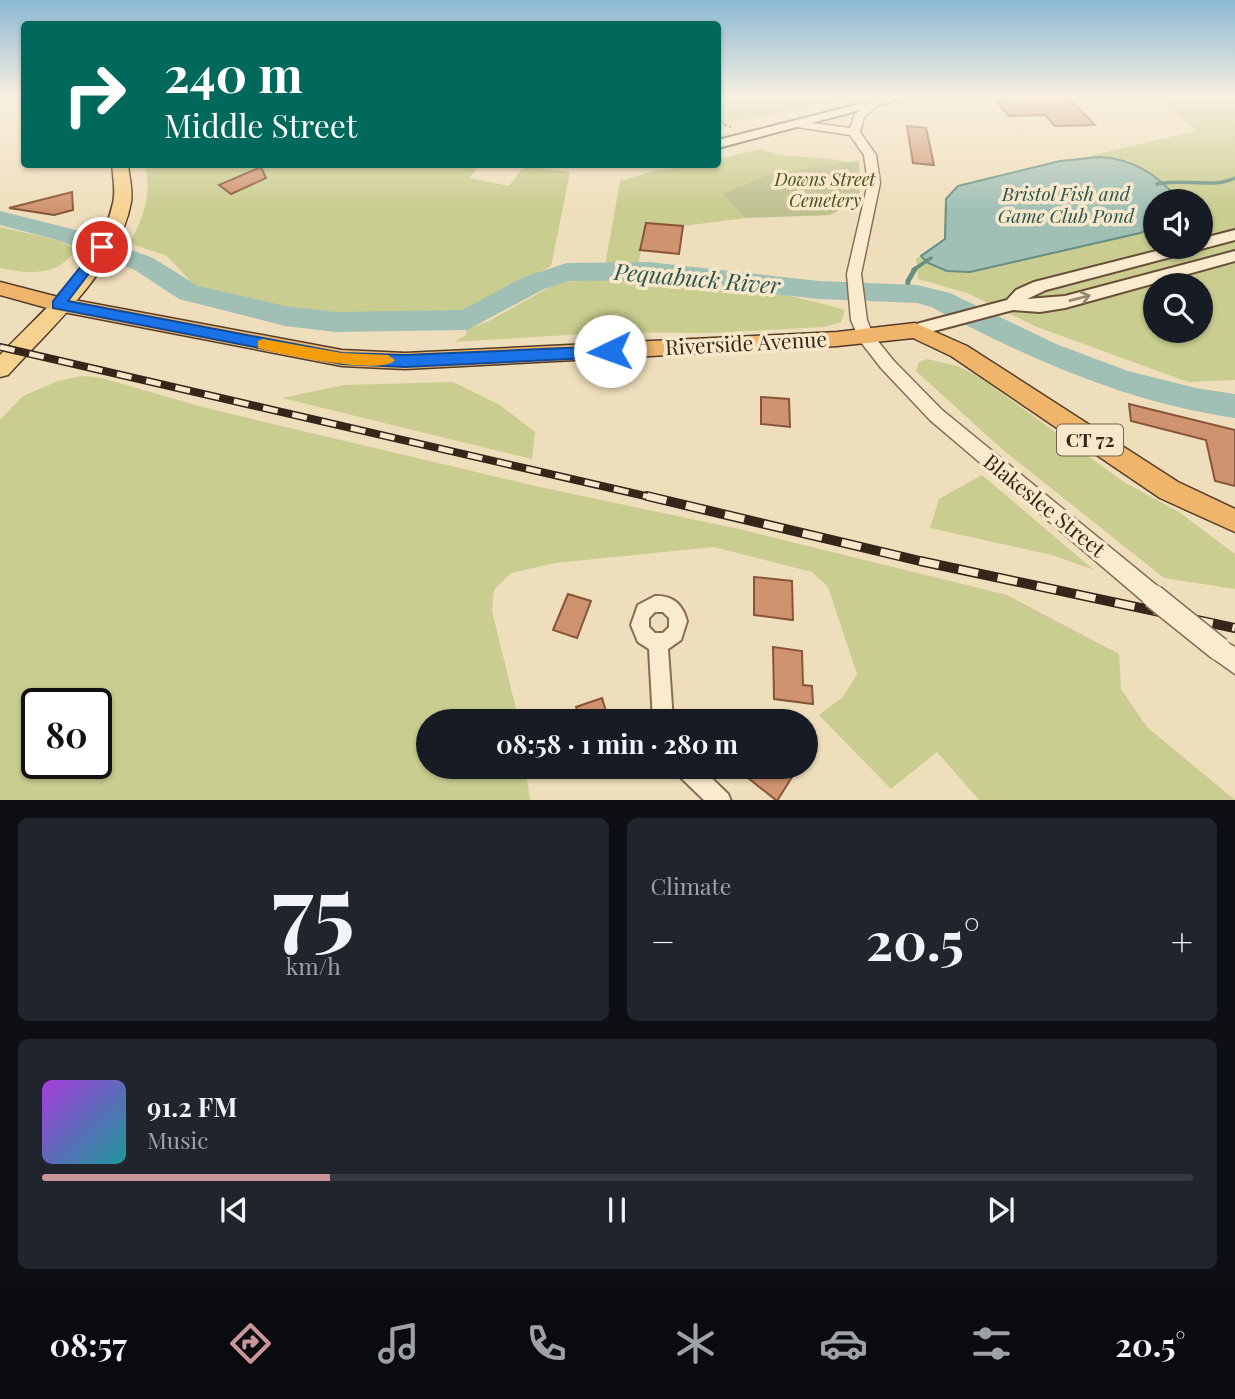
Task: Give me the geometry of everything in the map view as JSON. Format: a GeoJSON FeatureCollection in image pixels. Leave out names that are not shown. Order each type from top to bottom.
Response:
{"type":"FeatureCollection","features":[{"type":"Feature","properties":{"kind":"highway","name":"Riverside Avenue"},"geometry":{"type":"LineString","coordinates":[[0,288],[58,304],[342,358],[405,361],[866,337],[915,331]]}},
{"type":"Feature","properties":{"kind":"highway","name":"CT 72"},"geometry":{"type":"LineString","coordinates":[[915,331],[959,351],[1169,491],[1235,521]]}},
{"type":"Feature","properties":{"kind":"main road"},"geometry":{"type":"LineString","coordinates":[[721,143],[752,135]]}},
{"type":"Feature","properties":{"kind":"main road"},"geometry":{"type":"LineString","coordinates":[[0,369],[90,265],[111,233],[123,199],[120,168]]}},
{"type":"Feature","properties":{"kind":"main road"},"geometry":{"type":"LineString","coordinates":[[1213,241],[1235,235]]}},
{"type":"Feature","properties":{"kind":"main road"},"geometry":{"type":"LineString","coordinates":[[915,331],[1008,306],[1040,306],[1065,302],[1235,256]]}},
{"type":"Feature","properties":{"kind":"main road"},"geometry":{"type":"LineString","coordinates":[[1008,306],[1022,294],[1040,286],[1144,259]]}},
{"type":"Feature","properties":{"kind":"street"},"geometry":{"type":"LineString","coordinates":[[855,135],[870,155],[874,183],[854,274],[858,310],[866,337]]}},
{"type":"Feature","properties":{"kind":"street","name":"Blakeslee Street"},"geometry":{"type":"LineString","coordinates":[[866,337],[911,392],[936,415],[1227,655]]}},
{"type":"Feature","properties":{"kind":"street"},"geometry":{"type":"LineString","coordinates":[[658,642],[660,709]]}},
{"type":"Feature","properties":{"kind":"street"},"geometry":{"type":"LineString","coordinates":[[698,779],[721,800]]}},
{"type":"Feature","properties":{"kind":"green space"},"geometry":{"type":"Polygon","coordinates":[[[1178,135],[1235,135],[1235,380],[1188,382],[1037,327],[967,293],[918,279],[916,259],[945,239],[946,199],[958,186],[1178,135]]]}},
{"type":"Feature","properties":{"kind":"green space"},"geometry":{"type":"Polygon","coordinates":[[[760,149],[782,155],[849,163],[772,173],[722,194],[745,218],[683,226],[646,223],[638,266],[605,266],[620,181],[658,170],[721,168],[721,158],[760,149]]]}},
{"type":"Feature","properties":{"kind":"green space","name":"Downs Street Cemetery"},"geometry":{"type":"Polygon","coordinates":[[[859,161],[860,199],[830,215],[745,218],[722,194],[772,173],[859,161]]]}},
{"type":"Feature","properties":{"kind":"green space"},"geometry":{"type":"Polygon","coordinates":[[[146,168],[477,168],[469,178],[509,186],[522,168],[570,172],[551,266],[475,309],[451,316],[387,318],[289,308],[197,288],[167,256],[129,243],[145,206],[146,168]]]}},
{"type":"Feature","properties":{"kind":"green space"},"geometry":{"type":"Polygon","coordinates":[[[0,227],[58,240],[76,249],[61,265],[52,269],[21,272],[0,268],[0,227]]]}},
{"type":"Feature","properties":{"kind":"green space"},"geometry":{"type":"Polygon","coordinates":[[[618,276],[675,278],[733,285],[845,310],[841,322],[824,327],[709,333],[614,332],[454,342],[466,335],[467,329],[489,321],[557,283],[618,276]]]}},
{"type":"Feature","properties":{"kind":"green space"},"geometry":{"type":"Polygon","coordinates":[[[927,359],[958,366],[981,378],[1124,482],[1179,512],[1235,554],[1235,589],[1164,578],[1003,450],[916,371],[919,362],[927,359]]]}},
{"type":"Feature","properties":{"kind":"green space"},"geometry":{"type":"Polygon","coordinates":[[[83,376],[102,378],[206,408],[535,486],[743,530],[1007,595],[1119,654],[1121,689],[1147,727],[1235,800],[979,800],[937,752],[891,789],[819,715],[843,697],[857,674],[828,587],[812,572],[714,547],[555,563],[511,573],[494,590],[492,611],[516,709],[416,709],[416,779],[527,779],[530,800],[0,800],[0,420],[23,396],[58,381],[83,376]]]}},
{"type":"Feature","properties":{"kind":"green space"},"geometry":{"type":"Polygon","coordinates":[[[453,382],[500,405],[535,432],[532,459],[282,398],[344,385],[453,382]]]}},
{"type":"Feature","properties":{"kind":"green space"},"geometry":{"type":"Polygon","coordinates":[[[982,475],[1094,570],[1052,555],[930,528],[939,499],[982,475]]]}},
{"type":"Feature","properties":{"kind":"water","name":"Bristol Fish and Game Club Pond"},"geometry":{"type":"Polygon","coordinates":[[[1100,157],[1124,161],[1154,176],[1169,189],[1143,189],[1143,232],[1140,233],[970,272],[947,271],[928,263],[921,256],[945,239],[946,199],[958,186],[1060,161],[1100,157]]]}},
{"type":"Feature","properties":{"kind":"building"},"geometry":{"type":"Polygon","coordinates":[[[909,135],[928,135],[934,165],[913,163],[909,135]]]}},
{"type":"Feature","properties":{"kind":"building"},"geometry":{"type":"Polygon","coordinates":[[[259,168],[261,168],[266,178],[231,194],[219,185],[259,168]]]}},
{"type":"Feature","properties":{"kind":"building"},"geometry":{"type":"Polygon","coordinates":[[[72,192],[73,210],[54,215],[9,208],[72,192]]]}},
{"type":"Feature","properties":{"kind":"building"},"geometry":{"type":"Polygon","coordinates":[[[646,223],[683,226],[679,254],[640,250],[646,223]]]}},
{"type":"Feature","properties":{"kind":"building"},"geometry":{"type":"Polygon","coordinates":[[[761,397],[789,399],[790,427],[761,424],[761,397]]]}},
{"type":"Feature","properties":{"kind":"building"},"geometry":{"type":"Polygon","coordinates":[[[1129,404],[1235,430],[1235,486],[1215,481],[1206,440],[1131,421],[1129,404]]]}},
{"type":"Feature","properties":{"kind":"building"},"geometry":{"type":"Polygon","coordinates":[[[754,577],[792,581],[793,620],[754,615],[754,577]]]}},
{"type":"Feature","properties":{"kind":"building"},"geometry":{"type":"Polygon","coordinates":[[[568,594],[591,601],[577,638],[553,630],[568,594]]]}},
{"type":"Feature","properties":{"kind":"building"},"geometry":{"type":"Polygon","coordinates":[[[773,647],[802,651],[803,685],[812,686],[813,704],[774,699],[773,647]]]}},
{"type":"Feature","properties":{"kind":"building"},"geometry":{"type":"Polygon","coordinates":[[[602,698],[605,709],[577,709],[602,698]]]}},
{"type":"Feature","properties":{"kind":"building"},"geometry":{"type":"Polygon","coordinates":[[[749,779],[791,779],[776,800],[749,779]]]}},
{"type":"Feature","properties":{"kind":"waterway"},"geometry":{"type":"LineString","coordinates":[[1157,184],[1216,183],[1235,178]]}},
{"type":"Feature","properties":{"kind":"waterway","name":"Pequabuck River"},"geometry":{"type":"LineString","coordinates":[[0,218],[67,235],[144,264],[189,293],[285,316],[336,322],[467,320],[534,283],[567,272],[649,271],[819,290],[917,294],[940,300],[1046,352],[1083,367],[1158,392],[1235,406]]}},
{"type":"Feature","properties":{"kind":"waterway"},"geometry":{"type":"LineString","coordinates":[[913,270],[931,258]]}},
{"type":"Feature","properties":{"kind":"waterway"},"geometry":{"type":"LineString","coordinates":[[907,293],[908,281],[915,269]]}},
{"type":"Feature","properties":{"kind":"railway"},"geometry":{"type":"LineString","coordinates":[[0,347],[654,498]]}},
{"type":"Feature","properties":{"kind":"railway"},"geometry":{"type":"LineString","coordinates":[[647,496],[920,561],[1235,628]]}},
{"type":"Feature","properties":{"kind":"slow traffic"},"geometry":{"type":"LineString","coordinates":[[263,344],[342,358],[388,360]]}},
{"type":"Feature","properties":{"kind":"route"},"geometry":{"type":"LineString","coordinates":[[102,247],[58,304],[342,358],[405,361],[610,351]]}}]}
